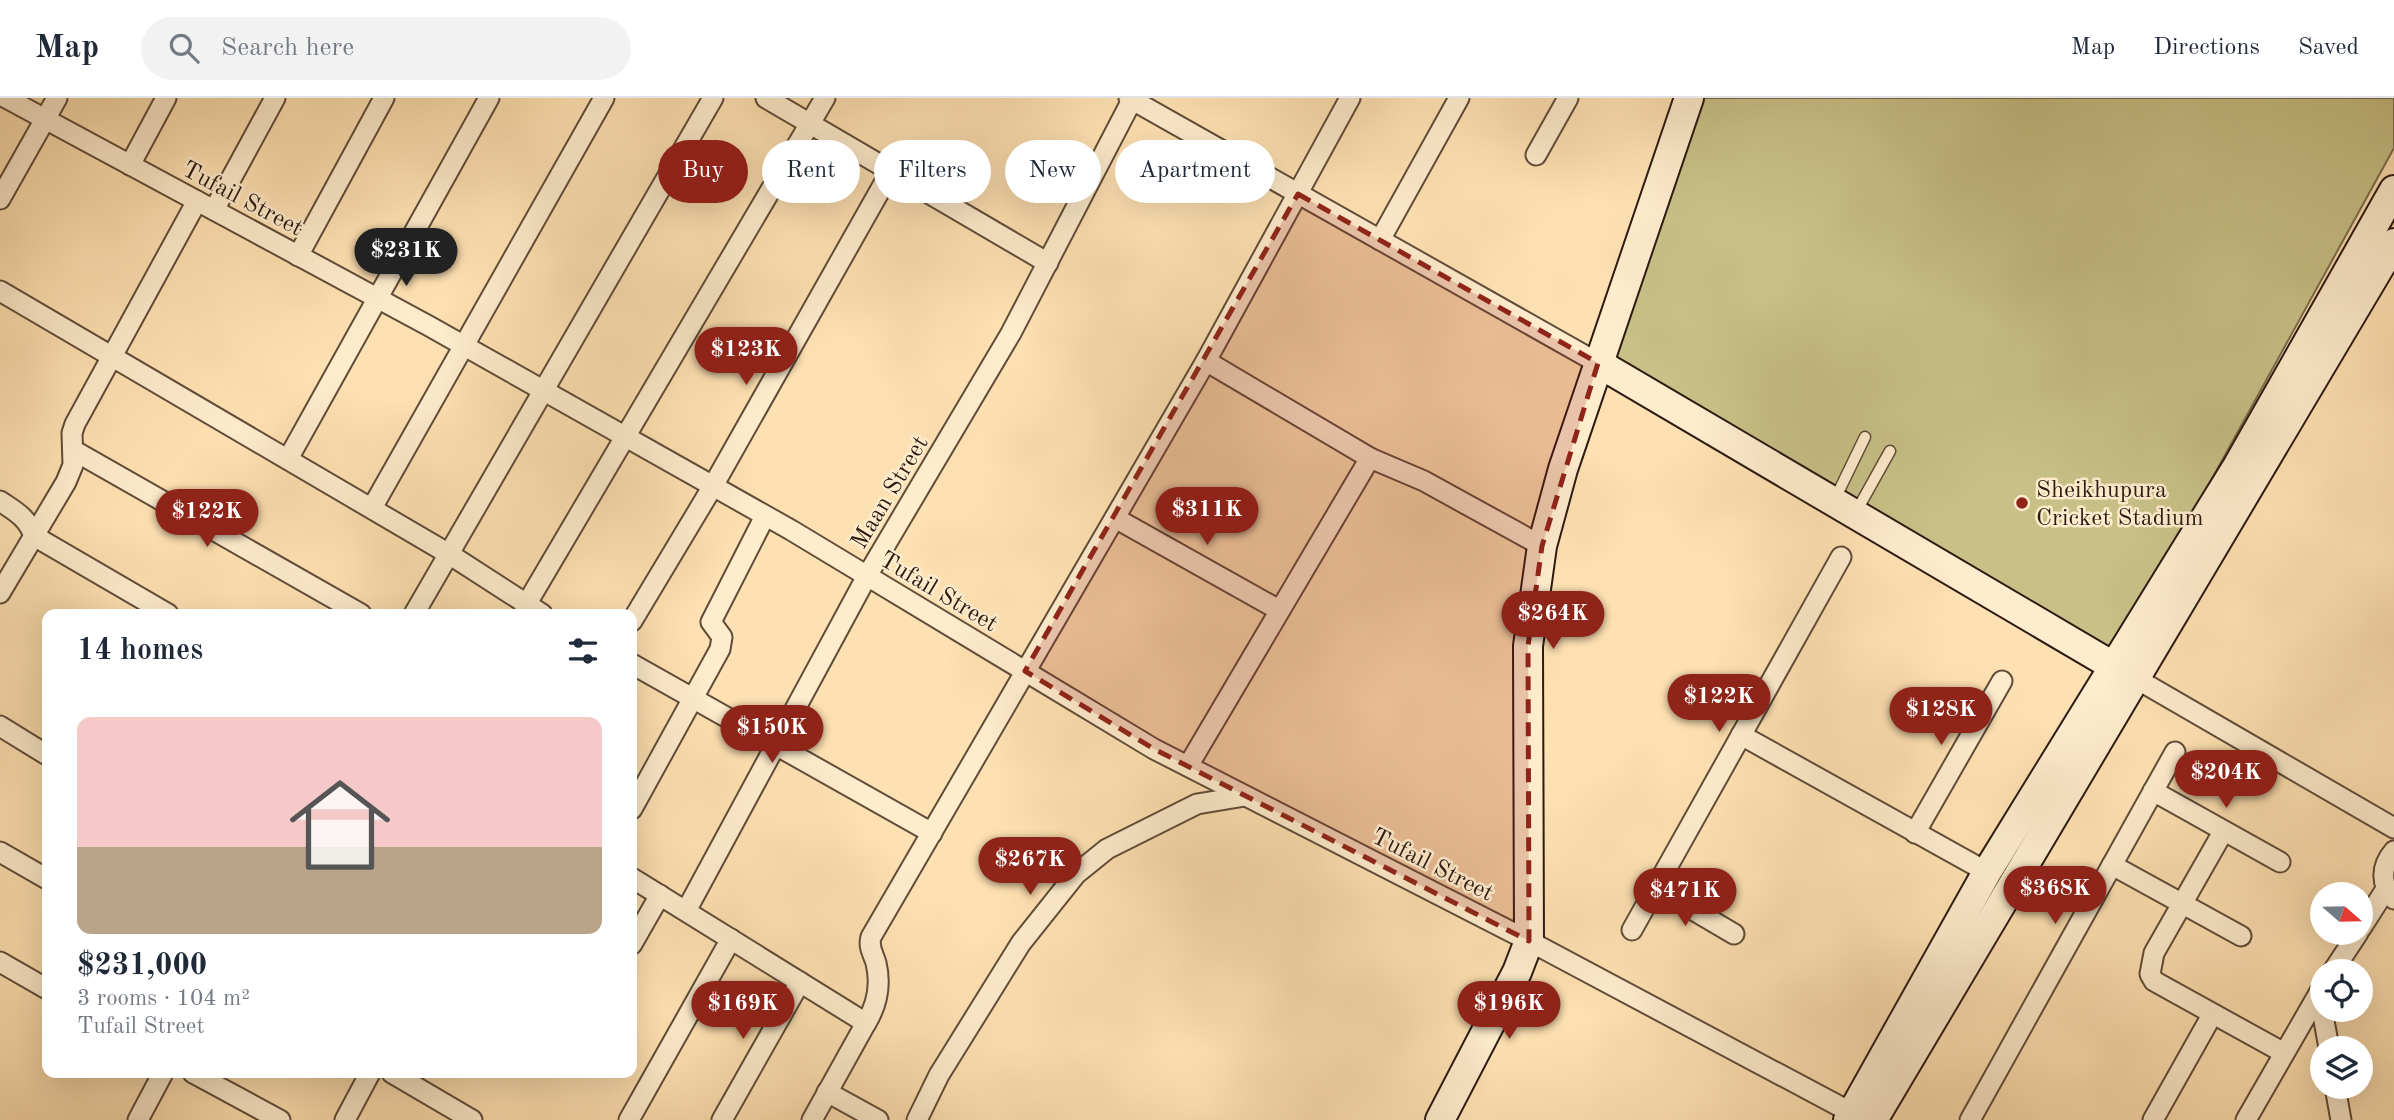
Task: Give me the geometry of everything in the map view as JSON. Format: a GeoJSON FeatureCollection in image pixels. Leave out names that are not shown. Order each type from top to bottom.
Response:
{"type":"FeatureCollection","features":[{"type":"Feature","properties":{"kind":"street","name":"Tufail Street"},"geometry":{"type":"LineString","coordinates":[[6,98],[464,346],[713,486],[1154,749],[1528,941],[1858,1118]]}},
{"type":"Feature","properties":{"kind":"street"},"geometry":{"type":"LineString","coordinates":[[0,199],[57,98]]}},
{"type":"Feature","properties":{"kind":"street"},"geometry":{"type":"LineString","coordinates":[[130,165],[166,98]]}},
{"type":"Feature","properties":{"kind":"street"},"geometry":{"type":"LineString","coordinates":[[0,593],[66,482],[73,465],[72,433],[75,424],[112,356],[275,98]]}},
{"type":"Feature","properties":{"kind":"street"},"geometry":{"type":"LineString","coordinates":[[298,256],[384,98]]}},
{"type":"Feature","properties":{"kind":"street"},"geometry":{"type":"LineString","coordinates":[[288,459],[489,98]]}},
{"type":"Feature","properties":{"kind":"street"},"geometry":{"type":"LineString","coordinates":[[372,508],[604,98]]}},
{"type":"Feature","properties":{"kind":"street"},"geometry":{"type":"LineString","coordinates":[[417,609],[713,98]]}},
{"type":"Feature","properties":{"kind":"street"},"geometry":{"type":"LineString","coordinates":[[766,98],[874,161]]}},
{"type":"Feature","properties":{"kind":"street"},"geometry":{"type":"LineString","coordinates":[[532,609],[625,437],[825,98]]}},
{"type":"Feature","properties":{"kind":"street"},"geometry":{"type":"LineString","coordinates":[[812,1120],[873,1009],[878,986],[877,967],[869,945],[871,937],[1206,361],[1350,98]]}},
{"type":"Feature","properties":{"kind":"street"},"geometry":{"type":"LineString","coordinates":[[1380,240],[1459,98]]}},
{"type":"Feature","properties":{"kind":"street"},"geometry":{"type":"LineString","coordinates":[[1536,155],[1568,98]]}},
{"type":"Feature","properties":{"kind":"street"},"geometry":{"type":"LineString","coordinates":[[1440,1120],[1517,972],[1528,941],[1528,646],[1542,546],[1563,470],[1598,363],[1689,98]]}},
{"type":"Feature","properties":{"kind":"street"},"geometry":{"type":"LineString","coordinates":[[1132,99],[1598,363],[2394,828]]}},
{"type":"Feature","properties":{"kind":"street","name":"Maan Street"},"geometry":{"type":"LineString","coordinates":[[686,911],[867,576],[1011,333],[1132,99]]}},
{"type":"Feature","properties":{"kind":"street"},"geometry":{"type":"LineString","coordinates":[[1858,1118],[1986,872],[2125,673],[2238,465],[2394,190]]}},
{"type":"Feature","properties":{"kind":"street"},"geometry":{"type":"LineString","coordinates":[[637,613],[713,486],[874,201]]}},
{"type":"Feature","properties":{"kind":"street"},"geometry":{"type":"LineString","coordinates":[[946,203],[1048,263]]}},
{"type":"Feature","properties":{"kind":"street"},"geometry":{"type":"LineString","coordinates":[[1858,1118],[2125,673],[2394,243]]}},
{"type":"Feature","properties":{"kind":"street"},"geometry":{"type":"LineString","coordinates":[[0,291],[449,554],[528,609]]}},
{"type":"Feature","properties":{"kind":"street"},"geometry":{"type":"LineString","coordinates":[[1206,361],[1370,458],[1424,481],[1542,546]]}},
{"type":"Feature","properties":{"kind":"street"},"geometry":{"type":"LineString","coordinates":[[74,450],[352,609]]}},
{"type":"Feature","properties":{"kind":"street"},"geometry":{"type":"LineString","coordinates":[[1188,766],[1370,458]]}},
{"type":"Feature","properties":{"kind":"street"},"geometry":{"type":"LineString","coordinates":[[0,502],[24,516],[34,536],[159,609]]}},
{"type":"Feature","properties":{"kind":"street"},"geometry":{"type":"LineString","coordinates":[[637,800],[722,642],[722,637],[711,622],[765,516]]}},
{"type":"Feature","properties":{"kind":"street"},"geometry":{"type":"LineString","coordinates":[[1115,518],[1279,610]]}},
{"type":"Feature","properties":{"kind":"street"},"geometry":{"type":"LineString","coordinates":[[1632,930],[1841,557]]}},
{"type":"Feature","properties":{"kind":"street"},"geometry":{"type":"LineString","coordinates":[[637,667],[932,833]]}},
{"type":"Feature","properties":{"kind":"street"},"geometry":{"type":"LineString","coordinates":[[1915,833],[2002,681]]}},
{"type":"Feature","properties":{"kind":"street"},"geometry":{"type":"LineString","coordinates":[[0,726],[42,752]]}},
{"type":"Feature","properties":{"kind":"street"},"geometry":{"type":"LineString","coordinates":[[1741,735],[1986,872]]}},
{"type":"Feature","properties":{"kind":"street"},"geometry":{"type":"LineString","coordinates":[[1970,1120],[2175,752]]}},
{"type":"Feature","properties":{"kind":"street"},"geometry":{"type":"LineString","coordinates":[[2153,791],[2280,862]]}},
{"type":"Feature","properties":{"kind":"street"},"geometry":{"type":"LineString","coordinates":[[916,1120],[939,1075],[1021,943],[1076,874],[1107,849],[1197,804],[1245,796]]}},
{"type":"Feature","properties":{"kind":"street"},"geometry":{"type":"LineString","coordinates":[[2223,832],[2154,953],[2150,974],[2154,981],[2284,1054]]}},
{"type":"Feature","properties":{"kind":"street"},"geometry":{"type":"LineString","coordinates":[[2373,914],[2390,894],[2384,869],[2394,851]]}},
{"type":"Feature","properties":{"kind":"street"},"geometry":{"type":"LineString","coordinates":[[0,852],[42,876]]}},
{"type":"Feature","properties":{"kind":"street"},"geometry":{"type":"LineString","coordinates":[[2112,864],[2241,936]]}},
{"type":"Feature","properties":{"kind":"street"},"geometry":{"type":"LineString","coordinates":[[637,881],[866,1023]]}},
{"type":"Feature","properties":{"kind":"street"},"geometry":{"type":"LineString","coordinates":[[1656,888],[1734,934]]}},
{"type":"Feature","properties":{"kind":"street"},"geometry":{"type":"LineString","coordinates":[[637,935],[660,895]]}},
{"type":"Feature","properties":{"kind":"street"},"geometry":{"type":"LineString","coordinates":[[629,1120],[731,939]]}},
{"type":"Feature","properties":{"kind":"street"},"geometry":{"type":"LineString","coordinates":[[0,961],[42,986]]}},
{"type":"Feature","properties":{"kind":"street"},"geometry":{"type":"LineString","coordinates":[[722,1120],[800,982]]}},
{"type":"Feature","properties":{"kind":"street"},"geometry":{"type":"LineString","coordinates":[[2245,1120],[2310,1009]]}},
{"type":"Feature","properties":{"kind":"street"},"geometry":{"type":"LineString","coordinates":[[2153,1120],[2212,1015]]}},
{"type":"Feature","properties":{"kind":"street"},"geometry":{"type":"LineString","coordinates":[[138,1120],[160,1078]]}},
{"type":"Feature","properties":{"kind":"street"},"geometry":{"type":"LineString","coordinates":[[202,1078],[280,1120]]}},
{"type":"Feature","properties":{"kind":"street"},"geometry":{"type":"LineString","coordinates":[[345,1120],[367,1078]]}},
{"type":"Feature","properties":{"kind":"street"},"geometry":{"type":"LineString","coordinates":[[401,1078],[472,1120]]}},
{"type":"Feature","properties":{"kind":"street"},"geometry":{"type":"LineString","coordinates":[[827,1092],[878,1120]]}},
{"type":"Feature","properties":{"kind":"street"},"geometry":{"type":"LineString","coordinates":[[2337,1099],[2341,1120]]}},
{"type":"Feature","properties":{"kind":"lane"},"geometry":{"type":"LineString","coordinates":[[1844,509],[1865,437]]}},
{"type":"Feature","properties":{"kind":"lane"},"geometry":{"type":"LineString","coordinates":[[1844,509],[1890,451]]}},
{"type":"Feature","properties":{"kind":"highlighted area"},"geometry":{"type":"Polygon","coordinates":[[[1298,194],[1598,363],[1542,546],[1528,646],[1529,941],[1154,749],[1025,671],[1298,194]]]}},
{"type":"Feature","properties":{"kind":"shaded area","name":"Sheikhupura Cricket Stadium"},"geometry":{"type":"Polygon","coordinates":[[[1697,98],[2394,98],[2394,148],[2121,644],[2096,652],[1609,361],[1697,98]]]}},
{"type":"Feature","properties":{"kind":"place","name":"Sheikhupura Cricket Stadium"},"geometry":{"type":"Point","coordinates":[2022,503]}}]}
